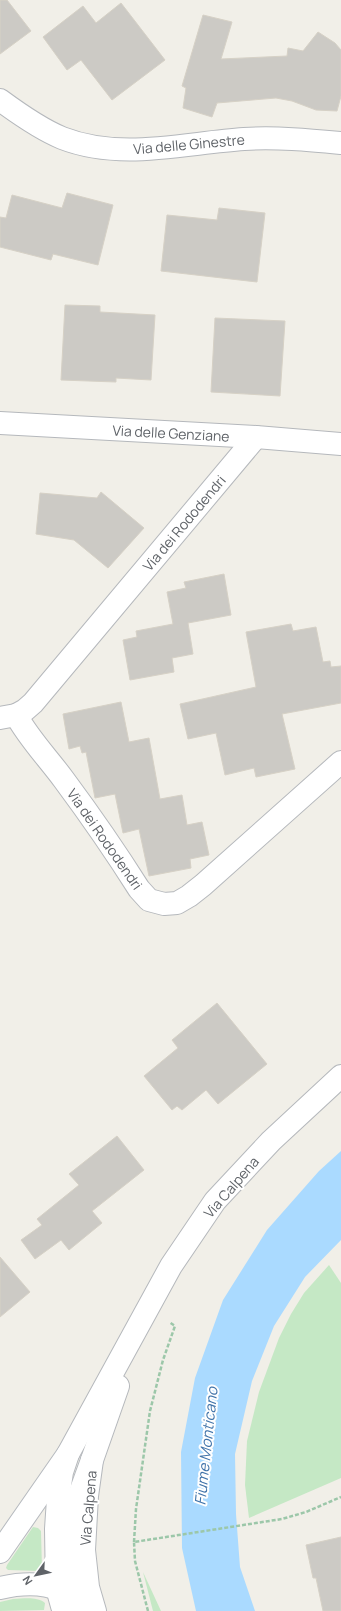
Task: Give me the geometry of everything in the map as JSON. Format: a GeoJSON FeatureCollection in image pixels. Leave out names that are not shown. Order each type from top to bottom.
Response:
{"type":"FeatureCollection","features":[{"type":"Feature","properties":{"kind":"street","name":"Via delle Ginestre"},"geometry":{"type":"LineString","coordinates":[[0,100],[46,130],[63,138],[101,147],[135,150],[244,139],[312,140],[341,143]]}},
{"type":"Feature","properties":{"kind":"street","name":"Via delle Genziane"},"geometry":{"type":"LineString","coordinates":[[0,423],[256,437],[341,444]]}},
{"type":"Feature","properties":{"kind":"street","name":"Via dei Rododendri"},"geometry":{"type":"LineString","coordinates":[[256,437],[33,703],[25,710],[8,717],[28,735],[51,762],[115,851],[139,889],[150,900],[164,904],[177,903],[203,885],[341,762]]}},
{"type":"Feature","properties":{"kind":"street","name":"Via Calpena"},"geometry":{"type":"LineString","coordinates":[[68,1454],[172,1266],[215,1201],[271,1141],[341,1076]]}},
{"type":"Feature","properties":{"kind":"street","name":"Via Calpena"},"geometry":{"type":"LineString","coordinates":[[95,1611],[88,1587],[84,1550],[87,1496],[92,1460],[143,1316]]}},
{"type":"Feature","properties":{"kind":"street"},"geometry":{"type":"LineString","coordinates":[[0,1552],[68,1454]]}},
{"type":"Feature","properties":{"kind":"street"},"geometry":{"type":"LineString","coordinates":[[66,1604],[56,1529],[62,1472],[68,1454]]}},
{"type":"Feature","properties":{"kind":"street"},"geometry":{"type":"LineString","coordinates":[[66,1604],[72,1592],[74,1574],[72,1535],[73,1520],[77,1501],[92,1460]]}},
{"type":"Feature","properties":{"kind":"street"},"geometry":{"type":"LineString","coordinates":[[0,1588],[24,1584],[66,1604]]}},
{"type":"Feature","properties":{"kind":"path"},"geometry":{"type":"LineString","coordinates":[[148,1611],[135,1561],[134,1542],[136,1508],[150,1411],[163,1360],[175,1326],[166,1320]]}},
{"type":"Feature","properties":{"kind":"path"},"geometry":{"type":"LineString","coordinates":[[134,1542],[282,1519],[306,1512],[341,1496]]}},
{"type":"Feature","properties":{"kind":"green space"},"geometry":{"type":"Polygon","coordinates":[[[329,1265],[341,1283],[341,1478],[249,1518],[245,1485],[247,1441],[259,1392],[279,1338],[291,1314],[304,1293],[329,1265]]]}},
{"type":"Feature","properties":{"kind":"green space"},"geometry":{"type":"Polygon","coordinates":[[[33,1527],[38,1528],[41,1531],[42,1570],[8,1570],[6,1568],[7,1565],[33,1527]]]}},
{"type":"Feature","properties":{"kind":"green space"},"geometry":{"type":"Polygon","coordinates":[[[143,1572],[161,1611],[153,1611],[143,1572]]]}},
{"type":"Feature","properties":{"kind":"green space"},"geometry":{"type":"Polygon","coordinates":[[[13,1599],[38,1599],[45,1603],[44,1610],[0,1611],[0,1602],[13,1599]]]}},
{"type":"Feature","properties":{"kind":"water","name":"Fiume Monticano"},"geometry":{"type":"Polygon","coordinates":[[[341,1151],[341,1240],[305,1277],[274,1326],[252,1381],[235,1454],[236,1514],[240,1567],[255,1611],[196,1611],[182,1548],[181,1452],[195,1378],[223,1300],[267,1230],[319,1171],[341,1151]]]}},
{"type":"Feature","properties":{"kind":"building"},"geometry":{"type":"Polygon","coordinates":[[[0,0],[7,0],[31,31],[0,54],[0,0]]]}},
{"type":"Feature","properties":{"kind":"building"},"geometry":{"type":"Polygon","coordinates":[[[121,3],[165,60],[112,100],[81,60],[67,70],[43,37],[83,6],[96,23],[121,3]]]}},
{"type":"Feature","properties":{"kind":"building"},"geometry":{"type":"Polygon","coordinates":[[[203,15],[232,22],[221,59],[287,56],[288,48],[303,51],[318,32],[335,43],[341,50],[341,96],[337,111],[316,110],[292,101],[276,98],[217,103],[212,117],[183,108],[186,88],[182,86],[203,15]]]}},
{"type":"Feature","properties":{"kind":"building"},"geometry":{"type":"Polygon","coordinates":[[[67,193],[113,205],[98,265],[53,254],[51,260],[0,247],[0,217],[6,218],[12,195],[62,208],[67,193]]]}},
{"type":"Feature","properties":{"kind":"building"},"geometry":{"type":"Polygon","coordinates":[[[219,208],[265,213],[257,282],[161,271],[167,215],[217,220],[219,208]]]}},
{"type":"Feature","properties":{"kind":"building"},"geometry":{"type":"Polygon","coordinates":[[[65,305],[100,306],[100,312],[155,315],[151,380],[116,378],[116,382],[61,380],[65,305]]]}},
{"type":"Feature","properties":{"kind":"building"},"geometry":{"type":"Polygon","coordinates":[[[215,318],[285,321],[280,396],[211,392],[215,318]]]}},
{"type":"Feature","properties":{"kind":"building"},"geometry":{"type":"Polygon","coordinates":[[[101,492],[144,528],[108,568],[74,540],[36,534],[40,493],[97,498],[101,492]]]}},
{"type":"Feature","properties":{"kind":"building"},"geometry":{"type":"Polygon","coordinates":[[[224,574],[231,615],[188,623],[193,654],[172,658],[174,672],[130,680],[123,640],[137,637],[136,631],[173,624],[167,592],[186,588],[184,582],[224,574]]]}},
{"type":"Feature","properties":{"kind":"building"},"geometry":{"type":"Polygon","coordinates":[[[291,624],[293,631],[316,627],[323,662],[330,661],[331,667],[341,666],[341,703],[282,714],[295,769],[256,777],[254,768],[225,775],[216,733],[188,739],[180,704],[256,687],[246,632],[291,624]]]}},
{"type":"Feature","properties":{"kind":"building"},"geometry":{"type":"Polygon","coordinates":[[[121,702],[129,742],[149,738],[160,799],[182,795],[187,825],[202,822],[209,855],[190,859],[191,868],[149,876],[139,829],[123,833],[115,794],[95,798],[86,752],[82,753],[80,746],[69,749],[63,714],[121,702]]]}},
{"type":"Feature","properties":{"kind":"building"},"geometry":{"type":"Polygon","coordinates":[[[217,1003],[267,1064],[218,1104],[206,1090],[182,1110],[177,1106],[172,1110],[144,1076],[178,1048],[172,1040],[217,1003]]]}},
{"type":"Feature","properties":{"kind":"building"},"geometry":{"type":"Polygon","coordinates":[[[117,1136],[144,1170],[92,1211],[102,1223],[69,1250],[61,1240],[35,1259],[21,1240],[42,1225],[37,1219],[79,1185],[69,1174],[117,1136]]]}},
{"type":"Feature","properties":{"kind":"building"},"geometry":{"type":"Polygon","coordinates":[[[0,1257],[30,1292],[0,1317],[0,1257]]]}},
{"type":"Feature","properties":{"kind":"building"},"geometry":{"type":"Polygon","coordinates":[[[341,1537],[341,1611],[323,1611],[316,1578],[313,1578],[306,1545],[341,1537]]]}}]}
